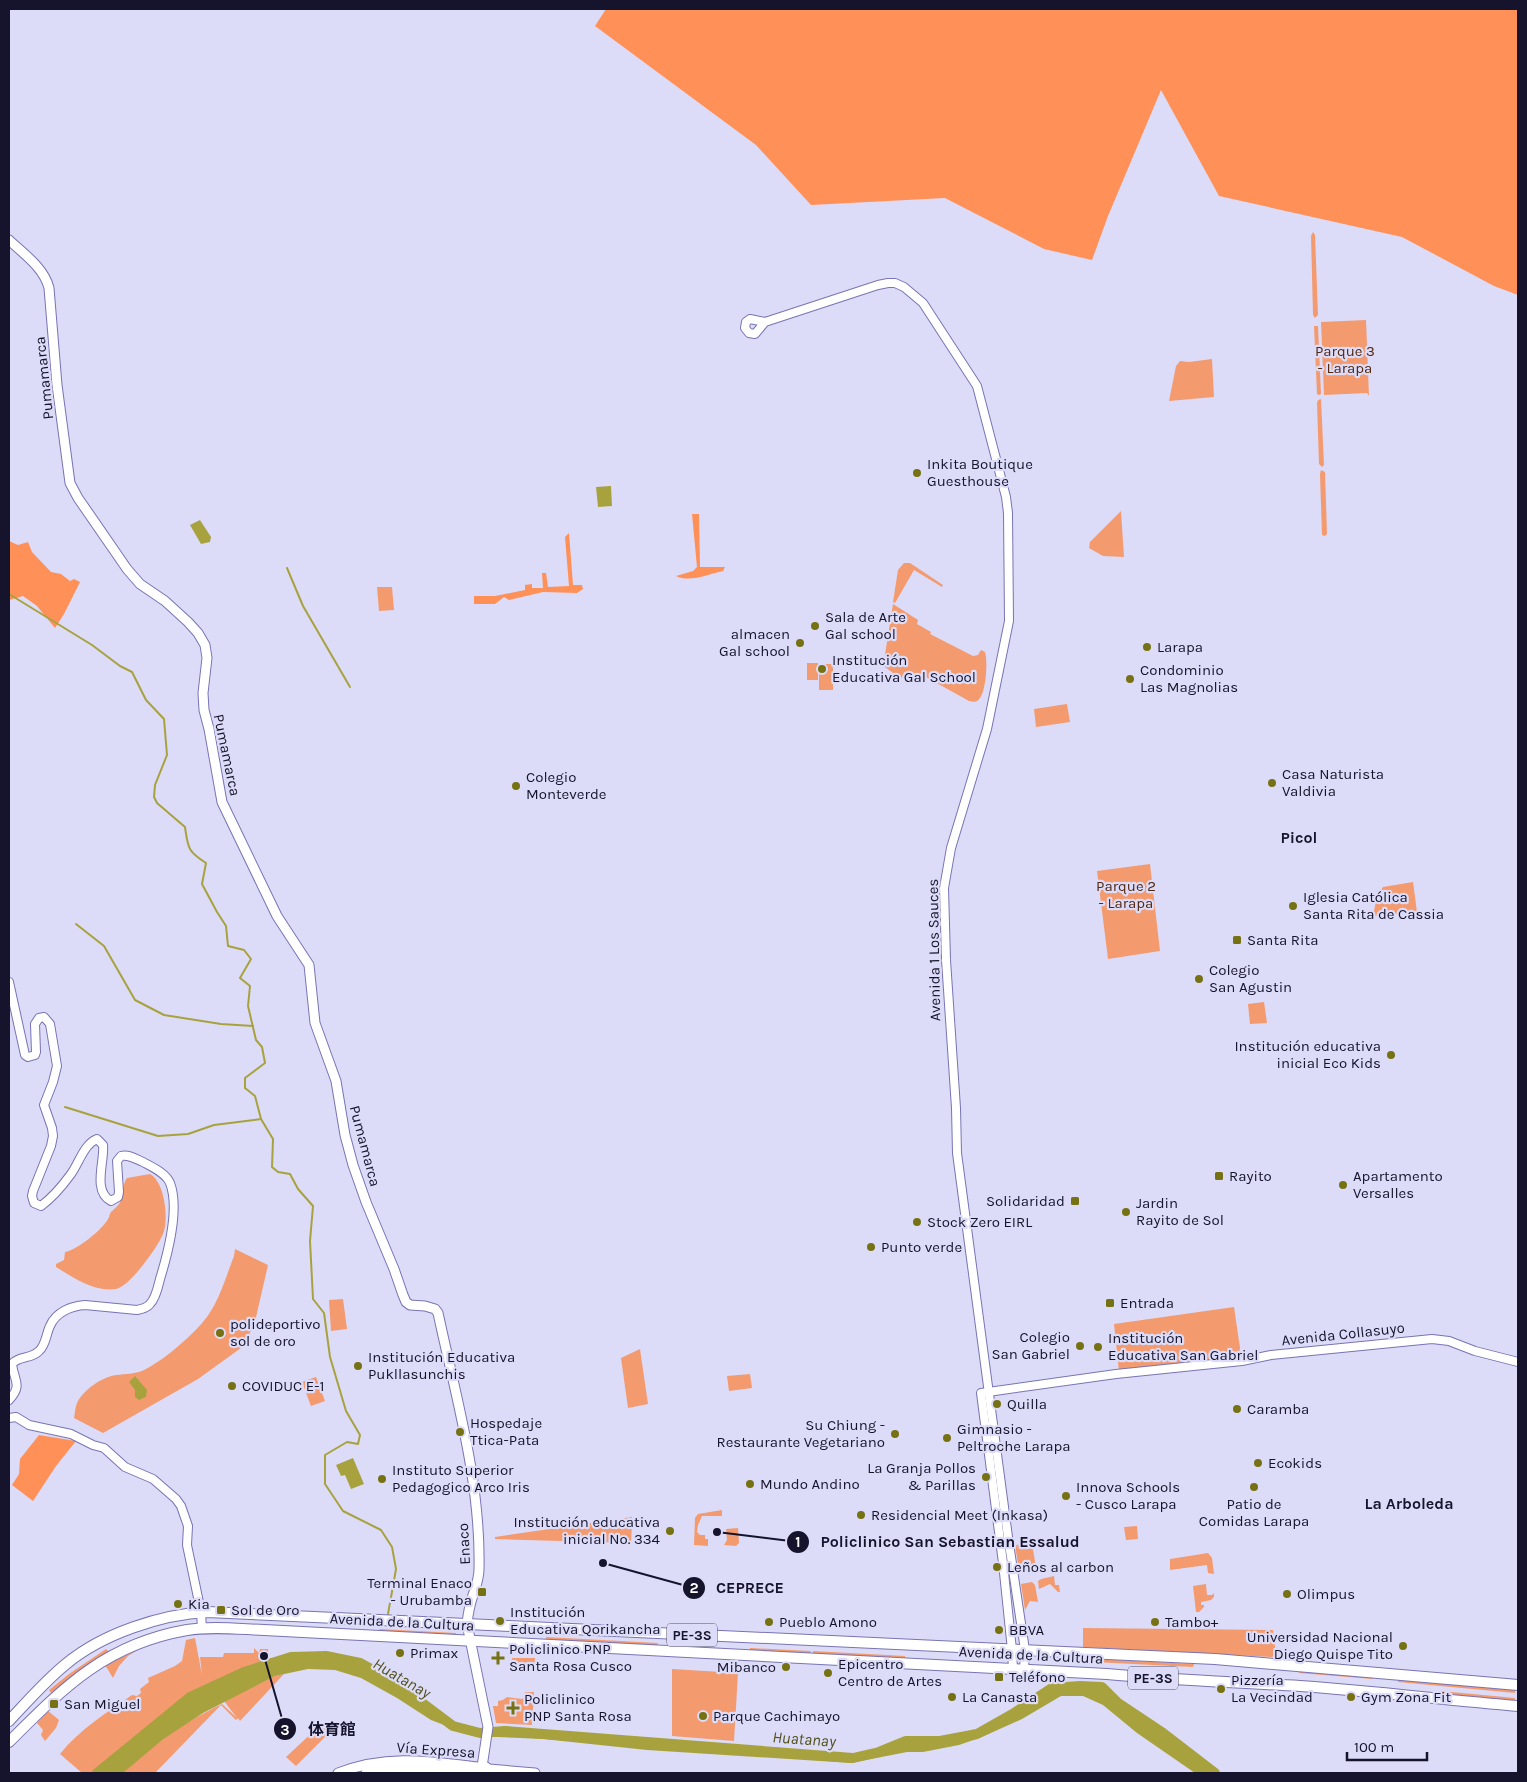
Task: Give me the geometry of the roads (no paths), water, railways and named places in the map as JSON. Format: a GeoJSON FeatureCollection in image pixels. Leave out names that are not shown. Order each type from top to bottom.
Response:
{"type":"FeatureCollection","features":[{"type":"Feature","properties":{"kind":"highway","name":"Avenida de la Cultura"},"geometry":{"type":"LineString","coordinates":[[9,1721],[41,1687],[79,1654],[116,1635],[156,1620],[201,1612],[1274,1663],[1518,1685]]}},
{"type":"Feature","properties":{"kind":"highway","name":"Avenida de la Cultura"},"geometry":{"type":"LineString","coordinates":[[9,1742],[53,1698],[81,1674],[115,1654],[155,1638],[187,1630],[202,1629],[272,1630],[469,1642],[1107,1674],[1307,1687],[1518,1706]]}},
{"type":"Feature","properties":{"kind":"highway"},"geometry":{"type":"LineString","coordinates":[[41,1687],[53,1698]]}},
{"type":"Feature","properties":{"kind":"main road","name":"Pumamarca"},"geometry":{"type":"LineString","coordinates":[[9,240],[43,274],[49,288],[57,385],[70,483],[74,492],[127,569],[140,584],[165,601],[188,622],[198,633],[205,645],[207,658],[202,693],[222,802],[277,916],[309,966],[315,1023],[336,1081],[345,1134],[353,1165],[394,1269],[402,1295],[410,1305],[425,1306],[435,1309],[438,1313]]}},
{"type":"Feature","properties":{"kind":"main road","name":"Enaco"},"geometry":{"type":"LineString","coordinates":[[438,1313],[466,1444],[474,1496],[480,1570],[469,1609],[467,1624],[469,1642],[488,1727],[480,1771]]}},
{"type":"Feature","properties":{"kind":"main road","name":"Vía Expresa"},"geometry":{"type":"LineString","coordinates":[[338,1773],[375,1762],[396,1760],[416,1760],[480,1771]]}},
{"type":"Feature","properties":{"kind":"main road","name":"Vía Expresa"},"geometry":{"type":"LineString","coordinates":[[366,1773],[400,1768],[534,1773]]}},
{"type":"Feature","properties":{"kind":"street","name":"Avenida 1 Los Sauces"},"geometry":{"type":"LineString","coordinates":[[765,322],[878,285],[895,283],[904,287],[926,307],[977,386],[1006,497],[1009,529],[1009,621],[987,729],[951,848],[944,888],[946,960],[956,1108],[957,1153],[985,1393],[1013,1669]]}},
{"type":"Feature","properties":{"kind":"street"},"geometry":{"type":"LineString","coordinates":[[9,982],[25,1055],[28,1057],[35,1055],[35,1024],[39,1018],[44,1017],[50,1024],[58,1066],[54,1082],[44,1105],[52,1136],[51,1146],[33,1191],[34,1203],[39,1206],[43,1204],[72,1173],[90,1143],[97,1139],[103,1145],[101,1181],[104,1195],[107,1198],[111,1201],[118,1197],[117,1161],[118,1158],[124,1155],[146,1164],[165,1176],[172,1190],[173,1211],[170,1242],[159,1283],[150,1305],[144,1309],[137,1310],[78,1305],[64,1311],[56,1317],[50,1326],[39,1352],[14,1362],[12,1368],[18,1386],[16,1392],[9,1400]]}},
{"type":"Feature","properties":{"kind":"street","name":"Avenida Collasuyo"},"geometry":{"type":"LineString","coordinates":[[985,1393],[1116,1374],[1242,1361],[1271,1355],[1432,1339],[1449,1341],[1475,1352],[1518,1362]]}},
{"type":"Feature","properties":{"kind":"street","name":"Avenida 1 Los Sauces"},"geometry":{"type":"LineString","coordinates":[[985,1393],[1025,1650],[1024,1670]]}},
{"type":"Feature","properties":{"kind":"street"},"geometry":{"type":"LineString","coordinates":[[9,1418],[16,1417],[29,1425],[71,1434],[93,1445],[104,1448],[125,1466],[153,1479],[176,1499],[181,1506],[188,1526],[186,1541],[201,1612],[202,1629]]}},
{"type":"Feature","properties":{"kind":"waterway"},"geometry":{"type":"LineString","coordinates":[[287,568],[303,606],[350,687]]}},
{"type":"Feature","properties":{"kind":"waterway"},"geometry":{"type":"LineString","coordinates":[[9,594],[132,672],[146,700],[164,719],[167,755],[155,785],[154,797],[157,803],[185,827],[192,852],[206,863],[202,884],[226,926],[228,946],[244,950],[251,959],[240,978],[250,986],[248,1006],[256,1040],[262,1047],[265,1063],[245,1078],[245,1088],[255,1096],[261,1119],[273,1139],[272,1167],[278,1172],[290,1174],[298,1189],[313,1206],[310,1241],[313,1299],[324,1313],[330,1357],[346,1411],[360,1435],[358,1444],[347,1442],[325,1455],[325,1484],[343,1511],[381,1530],[392,1547],[396,1569],[388,1614]]}},
{"type":"Feature","properties":{"kind":"waterway"},"geometry":{"type":"LineString","coordinates":[[76,924],[104,946],[135,1000],[164,1015],[221,1024],[253,1026]]}},
{"type":"Feature","properties":{"kind":"waterway"},"geometry":{"type":"LineString","coordinates":[[65,1107],[158,1136],[188,1134],[214,1125],[261,1119]]}},
{"type":"Feature","properties":{"kind":"waterway","name":"Huatanay"},"geometry":{"type":"LineString","coordinates":[[97,1773],[190,1697],[244,1672],[291,1657],[326,1656],[360,1663],[393,1681],[453,1726],[480,1733],[505,1731],[853,1758],[879,1752],[906,1741],[940,1741],[977,1734],[1052,1688],[1102,1687],[1118,1703],[1163,1733],[1215,1773]]}},
{"type":"Feature","properties":{"kind":"place","name":"Inkita Boutique Guesthouse"},"geometry":{"type":"Point","coordinates":[917,473]}},
{"type":"Feature","properties":{"kind":"place","name":"Sala de Arte Gal school"},"geometry":{"type":"Point","coordinates":[815,626]}},
{"type":"Feature","properties":{"kind":"place","name":"almacen Gal school"},"geometry":{"type":"Point","coordinates":[800,643]}},
{"type":"Feature","properties":{"kind":"place","name":"Larapa"},"geometry":{"type":"Point","coordinates":[1147,647]}},
{"type":"Feature","properties":{"kind":"place","name":"Institución Educativa Gal School"},"geometry":{"type":"Point","coordinates":[822,669]}},
{"type":"Feature","properties":{"kind":"place","name":"Condominio Las Magnolias"},"geometry":{"type":"Point","coordinates":[1130,679]}},
{"type":"Feature","properties":{"kind":"place","name":"Casa Naturista Valdivia"},"geometry":{"type":"Point","coordinates":[1272,783]}},
{"type":"Feature","properties":{"kind":"place","name":"Colegio Monteverde"},"geometry":{"type":"Point","coordinates":[516,786]}},
{"type":"Feature","properties":{"kind":"place","name":"Iglesia Católica Santa Rita de Cassia"},"geometry":{"type":"Point","coordinates":[1293,906]}},
{"type":"Feature","properties":{"kind":"place","name":"Santa Rita"},"geometry":{"type":"Point","coordinates":[1237,940]}},
{"type":"Feature","properties":{"kind":"place","name":"Colegio San Agustin"},"geometry":{"type":"Point","coordinates":[1199,979]}},
{"type":"Feature","properties":{"kind":"place","name":"Institución educativa inicial Eco Kids"},"geometry":{"type":"Point","coordinates":[1391,1055]}},
{"type":"Feature","properties":{"kind":"place","name":"Rayito"},"geometry":{"type":"Point","coordinates":[1219,1176]}},
{"type":"Feature","properties":{"kind":"place","name":"Apartamento Versalles"},"geometry":{"type":"Point","coordinates":[1343,1185]}},
{"type":"Feature","properties":{"kind":"place","name":"Solidaridad"},"geometry":{"type":"Point","coordinates":[1075,1201]}},
{"type":"Feature","properties":{"kind":"place","name":"Jardin Rayito de Sol"},"geometry":{"type":"Point","coordinates":[1126,1212]}},
{"type":"Feature","properties":{"kind":"place","name":"Stock Zero EIRL"},"geometry":{"type":"Point","coordinates":[917,1222]}},
{"type":"Feature","properties":{"kind":"place","name":"Punto verde"},"geometry":{"type":"Point","coordinates":[871,1247]}},
{"type":"Feature","properties":{"kind":"place","name":"Entrada"},"geometry":{"type":"Point","coordinates":[1110,1303]}},
{"type":"Feature","properties":{"kind":"place","name":"polideportivo sol de oro"},"geometry":{"type":"Point","coordinates":[220,1333]}},
{"type":"Feature","properties":{"kind":"place","name":"Colegio San Gabriel"},"geometry":{"type":"Point","coordinates":[1080,1346]}},
{"type":"Feature","properties":{"kind":"place","name":"Institución Educativa San Gabriel"},"geometry":{"type":"Point","coordinates":[1098,1347]}},
{"type":"Feature","properties":{"kind":"place","name":"Institución Educativa Pukllasunchis"},"geometry":{"type":"Point","coordinates":[358,1366]}},
{"type":"Feature","properties":{"kind":"place","name":"COVIDUC E-1"},"geometry":{"type":"Point","coordinates":[232,1386]}},
{"type":"Feature","properties":{"kind":"place","name":"Quilla"},"geometry":{"type":"Point","coordinates":[997,1404]}},
{"type":"Feature","properties":{"kind":"place","name":"Caramba"},"geometry":{"type":"Point","coordinates":[1237,1409]}},
{"type":"Feature","properties":{"kind":"place","name":"Hospedaje Ttica-Pata"},"geometry":{"type":"Point","coordinates":[460,1432]}},
{"type":"Feature","properties":{"kind":"place","name":"Su Chiung - Restaurante Vegetariano"},"geometry":{"type":"Point","coordinates":[895,1434]}},
{"type":"Feature","properties":{"kind":"place","name":"Gimnasio - Peltroche Larapa"},"geometry":{"type":"Point","coordinates":[947,1438]}},
{"type":"Feature","properties":{"kind":"place","name":"Ecokids"},"geometry":{"type":"Point","coordinates":[1258,1463]}},
{"type":"Feature","properties":{"kind":"place","name":"La Granja Pollos & Parillas"},"geometry":{"type":"Point","coordinates":[986,1477]}},
{"type":"Feature","properties":{"kind":"place","name":"Instituto Superior Pedagogico Arco Iris"},"geometry":{"type":"Point","coordinates":[382,1479]}},
{"type":"Feature","properties":{"kind":"place","name":"Mundo Andino"},"geometry":{"type":"Point","coordinates":[750,1484]}},
{"type":"Feature","properties":{"kind":"place","name":"Patio de Comidas Larapa"},"geometry":{"type":"Point","coordinates":[1254,1487]}},
{"type":"Feature","properties":{"kind":"place","name":"Innova Schools - Cusco Larapa"},"geometry":{"type":"Point","coordinates":[1066,1496]}},
{"type":"Feature","properties":{"kind":"place","name":"Residencial Meet (Inkasa)"},"geometry":{"type":"Point","coordinates":[861,1515]}},
{"type":"Feature","properties":{"kind":"place","name":"Institución educativa inicial No. 334"},"geometry":{"type":"Point","coordinates":[670,1531]}},
{"type":"Feature","properties":{"kind":"place","name":"Policlinico San Sebastian Essalud"},"geometry":{"type":"Point","coordinates":[717,1532]}},
{"type":"Feature","properties":{"kind":"place","name":"CEPRECE"},"geometry":{"type":"Point","coordinates":[603,1563]}},
{"type":"Feature","properties":{"kind":"place","name":"Leños al carbon"},"geometry":{"type":"Point","coordinates":[997,1567]}},
{"type":"Feature","properties":{"kind":"place","name":"Terminal Enaco - Urubamba"},"geometry":{"type":"Point","coordinates":[482,1592]}},
{"type":"Feature","properties":{"kind":"place","name":"Olimpus"},"geometry":{"type":"Point","coordinates":[1287,1594]}},
{"type":"Feature","properties":{"kind":"place","name":"Kia"},"geometry":{"type":"Point","coordinates":[178,1604]}},
{"type":"Feature","properties":{"kind":"place","name":"Sol de Oro"},"geometry":{"type":"Point","coordinates":[221,1610]}},
{"type":"Feature","properties":{"kind":"place","name":"Institución Educativa Qorikancha"},"geometry":{"type":"Point","coordinates":[500,1621]}},
{"type":"Feature","properties":{"kind":"place","name":"Pueblo Amono"},"geometry":{"type":"Point","coordinates":[769,1622]}},
{"type":"Feature","properties":{"kind":"place","name":"Tambo+"},"geometry":{"type":"Point","coordinates":[1155,1622]}},
{"type":"Feature","properties":{"kind":"place","name":"BBVA"},"geometry":{"type":"Point","coordinates":[999,1630]}},
{"type":"Feature","properties":{"kind":"place","name":"Universidad Nacional Diego Quispe Tito"},"geometry":{"type":"Point","coordinates":[1403,1646]}},
{"type":"Feature","properties":{"kind":"place","name":"Primax"},"geometry":{"type":"Point","coordinates":[400,1653]}},
{"type":"Feature","properties":{"kind":"place","name":"体育館"},"geometry":{"type":"Point","coordinates":[264,1656]}},
{"type":"Feature","properties":{"kind":"place","name":"Policlinico PNP Santa Rosa Cusco"},"geometry":{"type":"Point","coordinates":[498,1658]}},
{"type":"Feature","properties":{"kind":"place","name":"Mibanco"},"geometry":{"type":"Point","coordinates":[786,1667]}},
{"type":"Feature","properties":{"kind":"place","name":"Epicentro Centro de Artes"},"geometry":{"type":"Point","coordinates":[828,1673]}},
{"type":"Feature","properties":{"kind":"place","name":"Teléfono"},"geometry":{"type":"Point","coordinates":[999,1677]}},
{"type":"Feature","properties":{"kind":"place","name":"Pizzería La Vecindad"},"geometry":{"type":"Point","coordinates":[1221,1689]}},
{"type":"Feature","properties":{"kind":"place","name":"La Canasta"},"geometry":{"type":"Point","coordinates":[952,1697]}},
{"type":"Feature","properties":{"kind":"place","name":"Gym Zona Fit"},"geometry":{"type":"Point","coordinates":[1351,1697]}},
{"type":"Feature","properties":{"kind":"place","name":"San Miguel"},"geometry":{"type":"Point","coordinates":[54,1704]}},
{"type":"Feature","properties":{"kind":"place","name":"Policlinico PNP Santa Rosa"},"geometry":{"type":"Point","coordinates":[513,1708]}},
{"type":"Feature","properties":{"kind":"place","name":"Parque Cachimayo"},"geometry":{"type":"Point","coordinates":[703,1716]}},
{"type":"Feature","properties":{"kind":"district","name":"Picol"},"geometry":{"type":"Point","coordinates":[1299,837]}},
{"type":"Feature","properties":{"kind":"district","name":"La Arboleda"},"geometry":{"type":"Point","coordinates":[1409,1503]}},
{"type":"Feature","properties":{"kind":"park label","name":"Parque 3 - Larapa"},"geometry":{"type":"Point","coordinates":[1345,360]}},
{"type":"Feature","properties":{"kind":"park label","name":"Parque 2 - Larapa"},"geometry":{"type":"Point","coordinates":[1126,894]}}]}
